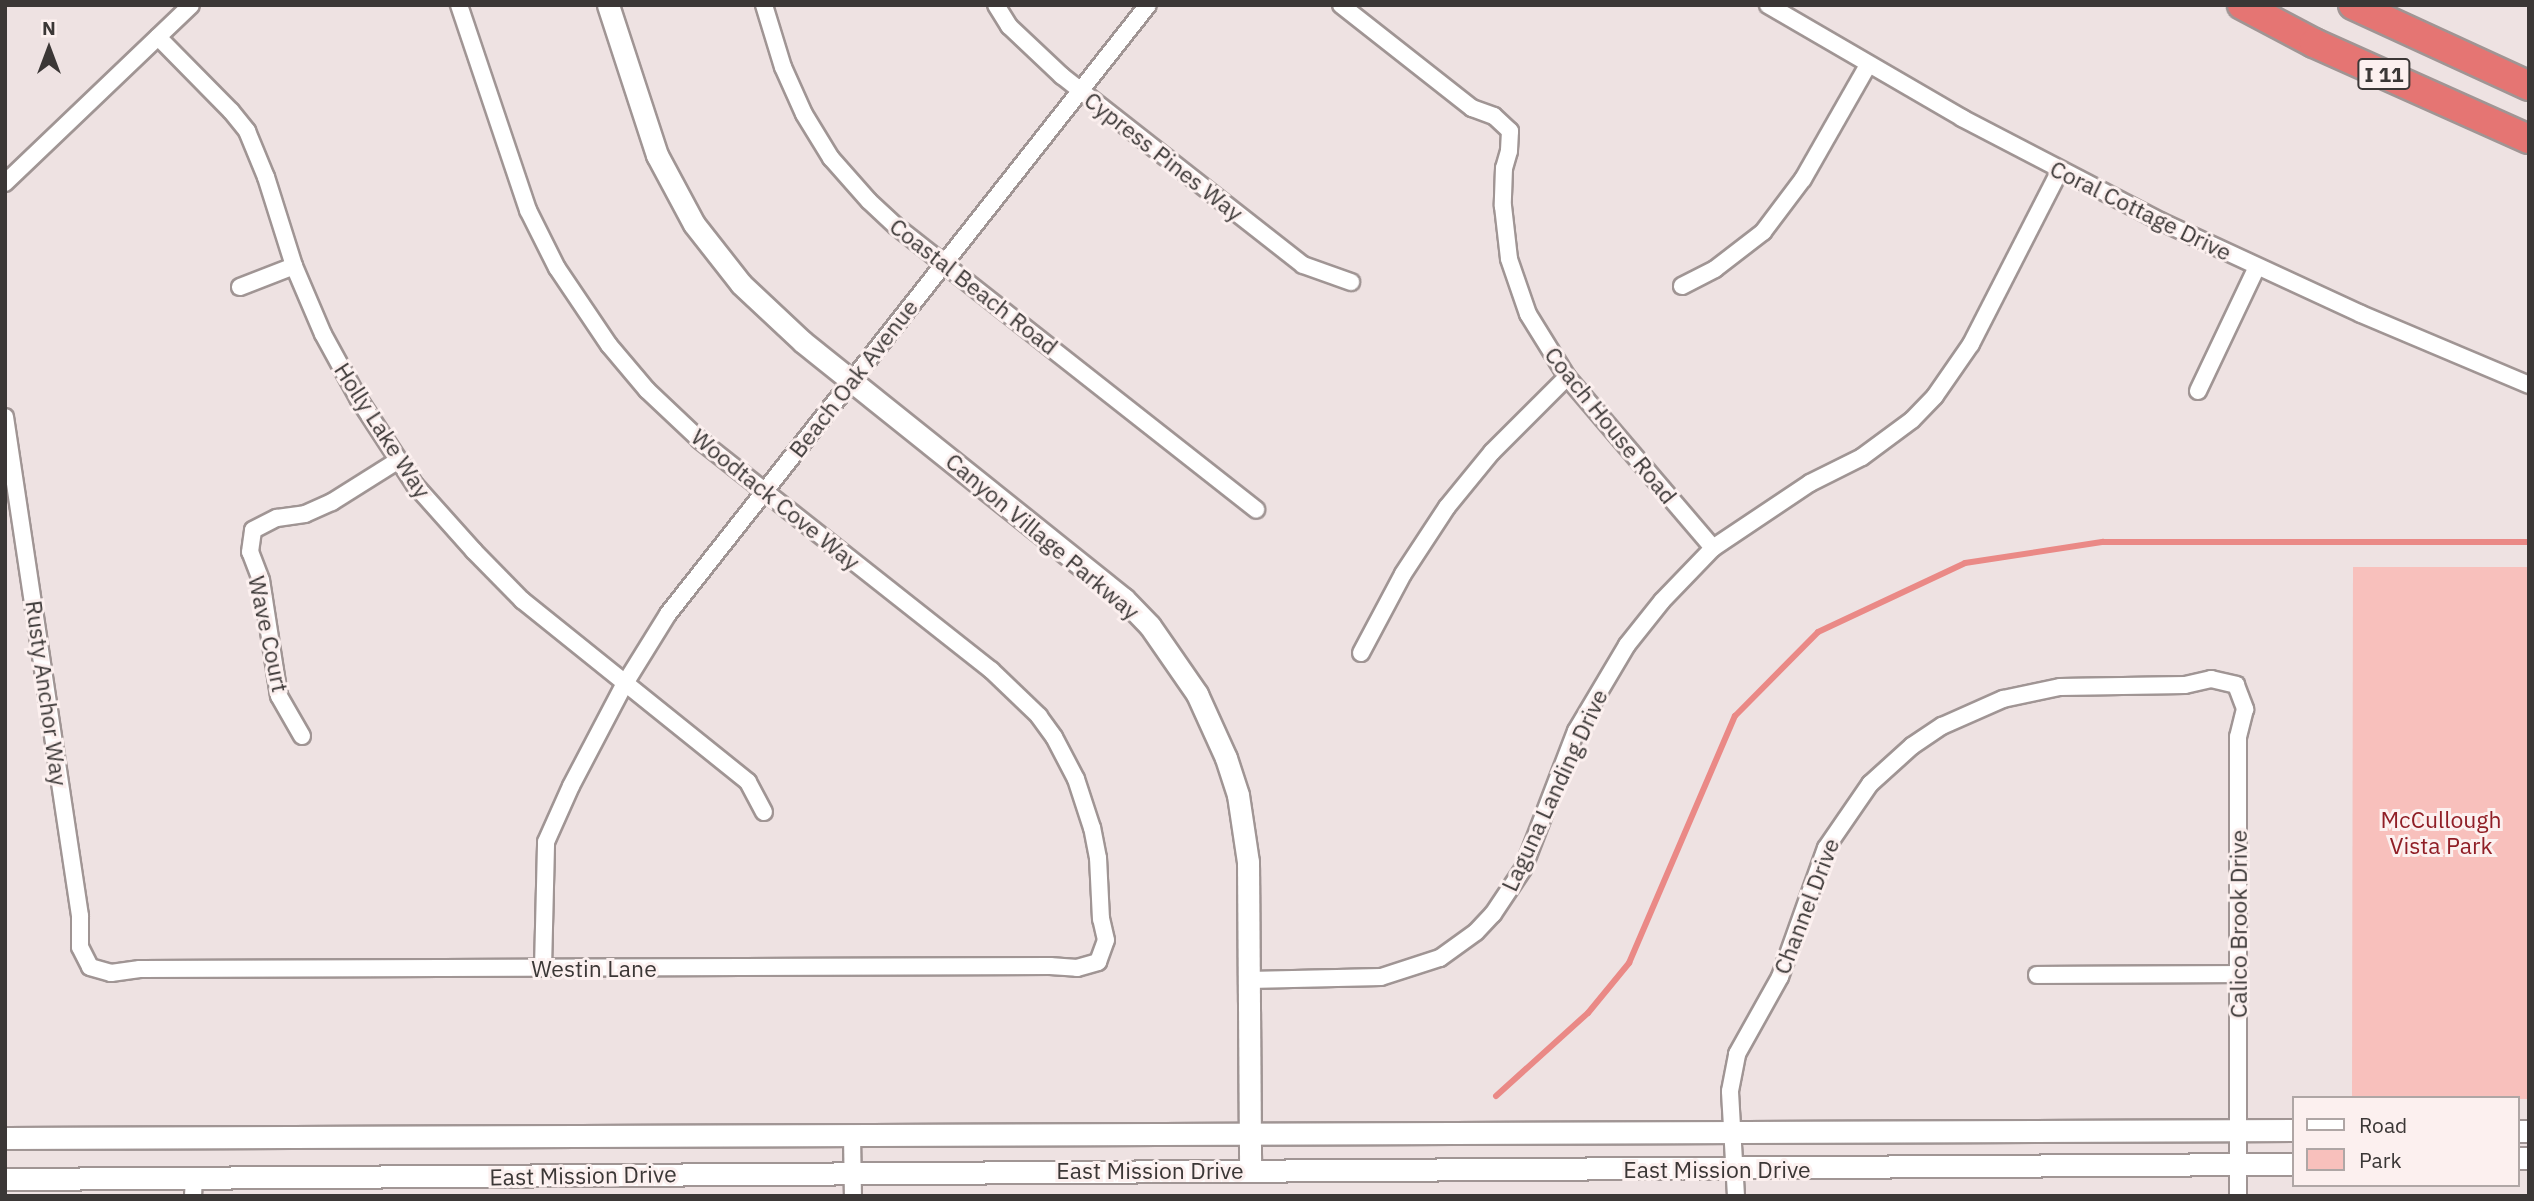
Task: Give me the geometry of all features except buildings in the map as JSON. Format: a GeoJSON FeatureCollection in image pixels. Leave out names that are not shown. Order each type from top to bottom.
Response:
{"type":"FeatureCollection","features":[{"type":"Feature","properties":{"kind":"highway","name":"I 11"},"geometry":{"type":"LineString","coordinates":[[2242,5],[2314,43],[2529,139]]}},
{"type":"Feature","properties":{"kind":"highway","name":"I 11"},"geometry":{"type":"LineString","coordinates":[[2353,5],[2529,86]]}},
{"type":"Feature","properties":{"kind":"street"},"geometry":{"type":"LineString","coordinates":[[5,183],[191,5]]}},
{"type":"Feature","properties":{"kind":"street","name":"Woodtack Cove Way"},"geometry":{"type":"LineString","coordinates":[[459,5],[516,181],[557,268],[602,336],[648,390],[700,440],[991,670],[1038,716],[1071,769],[1092,828],[1098,858],[1101,919],[1106,940],[1098,962]]}},
{"type":"Feature","properties":{"kind":"street","name":"Canyon Village Parkway"},"geometry":{"type":"LineString","coordinates":[[608,5],[657,155],[694,224],[724,265],[768,312],[851,382],[1088,567],[1150,626],[1178,663],[1212,725],[1238,795],[1248,862],[1250,1169]]}},
{"type":"Feature","properties":{"kind":"street","name":"Coastal Beach Road"},"geometry":{"type":"LineString","coordinates":[[764,5],[795,94],[831,158],[897,227],[1256,509]]}},
{"type":"Feature","properties":{"kind":"street","name":"Cypress Pines Way"},"geometry":{"type":"LineString","coordinates":[[996,5],[1009,26],[1025,43],[1081,91],[1303,265],[1351,282]]}},
{"type":"Feature","properties":{"kind":"street","name":"Beach Oak Avenue"},"geometry":{"type":"LineString","coordinates":[[543,968],[546,842],[571,786],[624,685],[668,614],[1148,5]]}},
{"type":"Feature","properties":{"kind":"street","name":"Coach House Road"},"geometry":{"type":"LineString","coordinates":[[1341,5],[1472,108],[1494,116],[1510,131],[1510,151],[1504,168],[1503,206],[1510,259],[1528,314],[1567,377],[1713,548]]}},
{"type":"Feature","properties":{"kind":"street","name":"Coral Cottage Drive"},"geometry":{"type":"LineString","coordinates":[[1768,5],[1868,65],[2060,170],[2257,267],[2529,385]]}},
{"type":"Feature","properties":{"kind":"street","name":"Holly Lake Way"},"geometry":{"type":"LineString","coordinates":[[158,37],[232,111],[247,131],[266,177],[294,266],[338,363],[397,461],[433,506],[494,573],[624,685],[748,782],[764,812]]}},
{"type":"Feature","properties":{"kind":"street"},"geometry":{"type":"LineString","coordinates":[[1682,286],[1740,253],[1777,216],[1803,179],[1868,65]]}},
{"type":"Feature","properties":{"kind":"street","name":"Laguna Landing Drive"},"geometry":{"type":"LineString","coordinates":[[1250,980],[1381,977],[1440,958],[1476,932],[1502,903],[1523,869],[1567,750],[1608,673],[1662,601],[1713,548],[1810,483],[1862,457],[1912,421],[1935,396],[1971,344],[2060,170]]}},
{"type":"Feature","properties":{"kind":"street"},"geometry":{"type":"LineString","coordinates":[[240,287],[294,266]]}},
{"type":"Feature","properties":{"kind":"street"},"geometry":{"type":"LineString","coordinates":[[2199,391],[2257,267]]}},
{"type":"Feature","properties":{"kind":"street"},"geometry":{"type":"LineString","coordinates":[[1361,653],[1403,574],[1447,507],[1492,452],[1567,377]]}},
{"type":"Feature","properties":{"kind":"street","name":"Rusty Anchor Way"},"geometry":{"type":"LineString","coordinates":[[5,417],[80,916],[80,947],[90,967]]}},
{"type":"Feature","properties":{"kind":"street","name":"Wave Court"},"geometry":{"type":"LineString","coordinates":[[302,736],[279,696],[261,580],[250,552],[253,530],[277,518],[305,514],[332,502],[397,461]]}},
{"type":"Feature","properties":{"kind":"street","name":"Channel Drive"},"geometry":{"type":"LineString","coordinates":[[1736,1196],[1730,1091],[1737,1054],[1780,977],[1826,848],[1852,807],[1890,764],[1964,714],[2034,690],[2060,687],[2185,685],[2211,679],[2236,685]]}},
{"type":"Feature","properties":{"kind":"street","name":"Calico Brook Drive"},"geometry":{"type":"LineString","coordinates":[[2236,685],[2245,709],[2238,737],[2238,1196]]}},
{"type":"Feature","properties":{"kind":"street","name":"Westin Lane"},"geometry":{"type":"LineString","coordinates":[[90,967],[111,973],[140,969],[1077,968],[1098,962]]}},
{"type":"Feature","properties":{"kind":"street"},"geometry":{"type":"LineString","coordinates":[[2037,975],[2238,974]]}},
{"type":"Feature","properties":{"kind":"street","name":"East Mission Drive"},"geometry":{"type":"LineString","coordinates":[[5,1138],[2292,1130]]}},
{"type":"Feature","properties":{"kind":"street"},"geometry":{"type":"LineString","coordinates":[[852,1135],[853,1196]]}},
{"type":"Feature","properties":{"kind":"street","name":"East Mission Drive"},"geometry":{"type":"LineString","coordinates":[[5,1179],[194,1188],[853,1172],[2292,1164]]}},
{"type":"Feature","properties":{"kind":"green space","name":"McCullough Vista Park"},"geometry":{"type":"Polygon","coordinates":[[[2353,567],[2529,567],[2529,1099],[2520,1099],[2520,1096],[2352,1096],[2353,567]]]}},
{"type":"Feature","properties":{"kind":"waterway"},"geometry":{"type":"LineString","coordinates":[[1496,1096],[1588,1013],[1629,963],[1735,716],[1818,632],[1965,563],[2103,542],[2529,542]]}}]}
